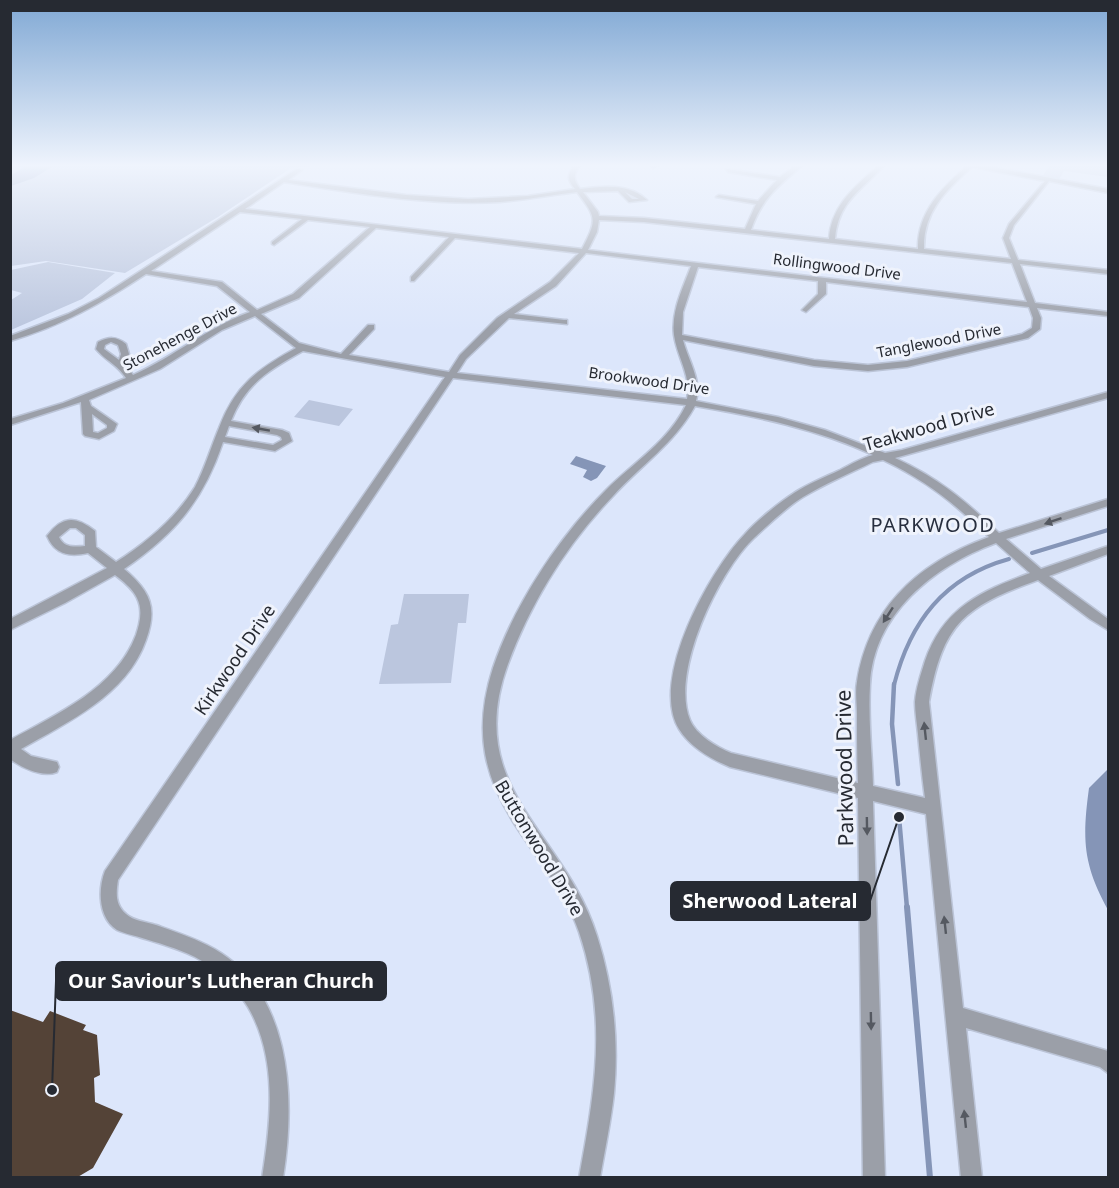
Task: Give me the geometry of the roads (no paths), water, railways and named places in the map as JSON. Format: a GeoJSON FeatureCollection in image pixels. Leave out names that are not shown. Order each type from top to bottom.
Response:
{"type":"FeatureCollection","features":[{"type":"Feature","properties":{"kind":"street"},"geometry":{"type":"LineString","coordinates":[[10,339],[79,312],[225,220]]}},
{"type":"Feature","properties":{"kind":"street"},"geometry":{"type":"LineString","coordinates":[[274,243],[304,220]]}},
{"type":"Feature","properties":{"kind":"street","name":"Rollingwood Drive"},"geometry":{"type":"LineString","coordinates":[[328,220],[1108,314]]}},
{"type":"Feature","properties":{"kind":"street","name":"Kirkwood Drive"},"geometry":{"type":"LineString","coordinates":[[276,1176],[279,1092],[276,1060],[261,1013],[248,991],[228,969],[210,956],[122,923],[113,915],[108,904],[108,891],[118,863],[452,373],[473,345],[507,315],[553,284],[584,250],[594,232],[596,220]]}},
{"type":"Feature","properties":{"kind":"street"},"geometry":{"type":"LineString","coordinates":[[647,220],[1108,272]]}},
{"type":"Feature","properties":{"kind":"street"},"geometry":{"type":"LineString","coordinates":[[747,232],[752,220]]}},
{"type":"Feature","properties":{"kind":"street"},"geometry":{"type":"LineString","coordinates":[[832,241],[835,220]]}},
{"type":"Feature","properties":{"kind":"street"},"geometry":{"type":"LineString","coordinates":[[921,251],[920,231],[924,220]]}},
{"type":"Feature","properties":{"kind":"street","name":"Tanglewood Drive"},"geometry":{"type":"LineString","coordinates":[[678,338],[814,363],[881,367],[1025,336],[1037,325],[1033,305],[1007,245],[1007,232],[1016,220]]}},
{"type":"Feature","properties":{"kind":"street","name":"Stonehenge Drive"},"geometry":{"type":"LineString","coordinates":[[10,422],[85,403],[176,356],[228,324],[296,296],[375,226]]}},
{"type":"Feature","properties":{"kind":"street"},"geometry":{"type":"LineString","coordinates":[[414,279],[454,235]]}},
{"type":"Feature","properties":{"kind":"street"},"geometry":{"type":"LineString","coordinates":[[692,403],[694,385],[678,338],[679,315],[695,264]]}},
{"type":"Feature","properties":{"kind":"street","name":"Brookwood Drive"},"geometry":{"type":"LineString","coordinates":[[146,272],[219,284],[302,348],[452,373],[531,384],[628,392],[692,403],[797,425],[888,457],[926,477],[1034,570],[1108,625]]}},
{"type":"Feature","properties":{"kind":"street"},"geometry":{"type":"LineString","coordinates":[[806,310],[822,294],[822,279]]}},
{"type":"Feature","properties":{"kind":"street"},"geometry":{"type":"LineString","coordinates":[[507,315],[564,322]]}},
{"type":"Feature","properties":{"kind":"street"},"geometry":{"type":"LineString","coordinates":[[344,356],[371,327]]}},
{"type":"Feature","properties":{"kind":"street"},"geometry":{"type":"LineString","coordinates":[[10,625],[116,569],[155,538],[193,499],[213,462],[238,396],[262,371],[302,348]]}},
{"type":"Feature","properties":{"kind":"street"},"geometry":{"type":"LineString","coordinates":[[121,364],[131,379]]}},
{"type":"Feature","properties":{"kind":"street","name":"Teakwood Drive"},"geometry":{"type":"LineString","coordinates":[[933,808],[717,754],[694,737],[684,724],[677,698],[685,653],[696,620],[719,575],[749,536],[782,506],[816,484],[870,459],[888,457],[1108,396]]}},
{"type":"Feature","properties":{"kind":"street","name":"Buttonwood Drive"},"geometry":{"type":"LineString","coordinates":[[589,1178],[604,1093],[606,1047],[598,975],[580,912],[562,878],[506,798],[495,774],[490,750],[489,724],[493,696],[502,667],[529,603],[550,568],[589,516],[664,441],[692,403]]}},
{"type":"Feature","properties":{"kind":"street"},"geometry":{"type":"LineString","coordinates":[[221,439],[275,448],[287,441],[286,435],[279,432],[227,423]]}},
{"type":"Feature","properties":{"kind":"street","name":"Parkwood Drive"},"geometry":{"type":"LineString","coordinates":[[874,1178],[863,684],[871,649],[886,616],[907,590],[935,568],[1108,502]]}},
{"type":"Feature","properties":{"kind":"street"},"geometry":{"type":"LineString","coordinates":[[52,767],[32,765],[16,756],[10,748],[90,700],[110,683],[136,650],[146,622],[146,609],[140,592],[90,549]]}},
{"type":"Feature","properties":{"kind":"street"},"geometry":{"type":"LineString","coordinates":[[972,1178],[922,702],[927,672],[938,643],[954,619],[976,600],[1034,570],[1108,550]]}},
{"type":"Feature","properties":{"kind":"street"},"geometry":{"type":"LineString","coordinates":[[954,1015],[1108,1060],[1108,1063]]}},
{"type":"Feature","properties":{"kind":"waterway"},"geometry":{"type":"LineString","coordinates":[[1032,553],[1108,530]]}},
{"type":"Feature","properties":{"kind":"waterway"},"geometry":{"type":"LineString","coordinates":[[894,685],[910,641],[920,622],[933,605],[966,577],[1009,559]]}},
{"type":"Feature","properties":{"kind":"waterway"},"geometry":{"type":"LineString","coordinates":[[894,684],[892,724],[898,784]]}},
{"type":"Feature","properties":{"kind":"waterway"},"geometry":{"type":"LineString","coordinates":[[899,817],[907,908]]}},
{"type":"Feature","properties":{"kind":"waterway"},"geometry":{"type":"LineString","coordinates":[[907,907],[930,1178]]}},
{"type":"Feature","properties":{"kind":"place","name":"Sherwood Lateral"},"geometry":{"type":"Point","coordinates":[899,817]}},
{"type":"Feature","properties":{"kind":"place","name":"Our Saviour's Lutheran Church"},"geometry":{"type":"Point","coordinates":[52,1090]}},
{"type":"Feature","properties":{"kind":"district","name":"PARKWOOD"},"geometry":{"type":"Point","coordinates":[933,525]}}]}
